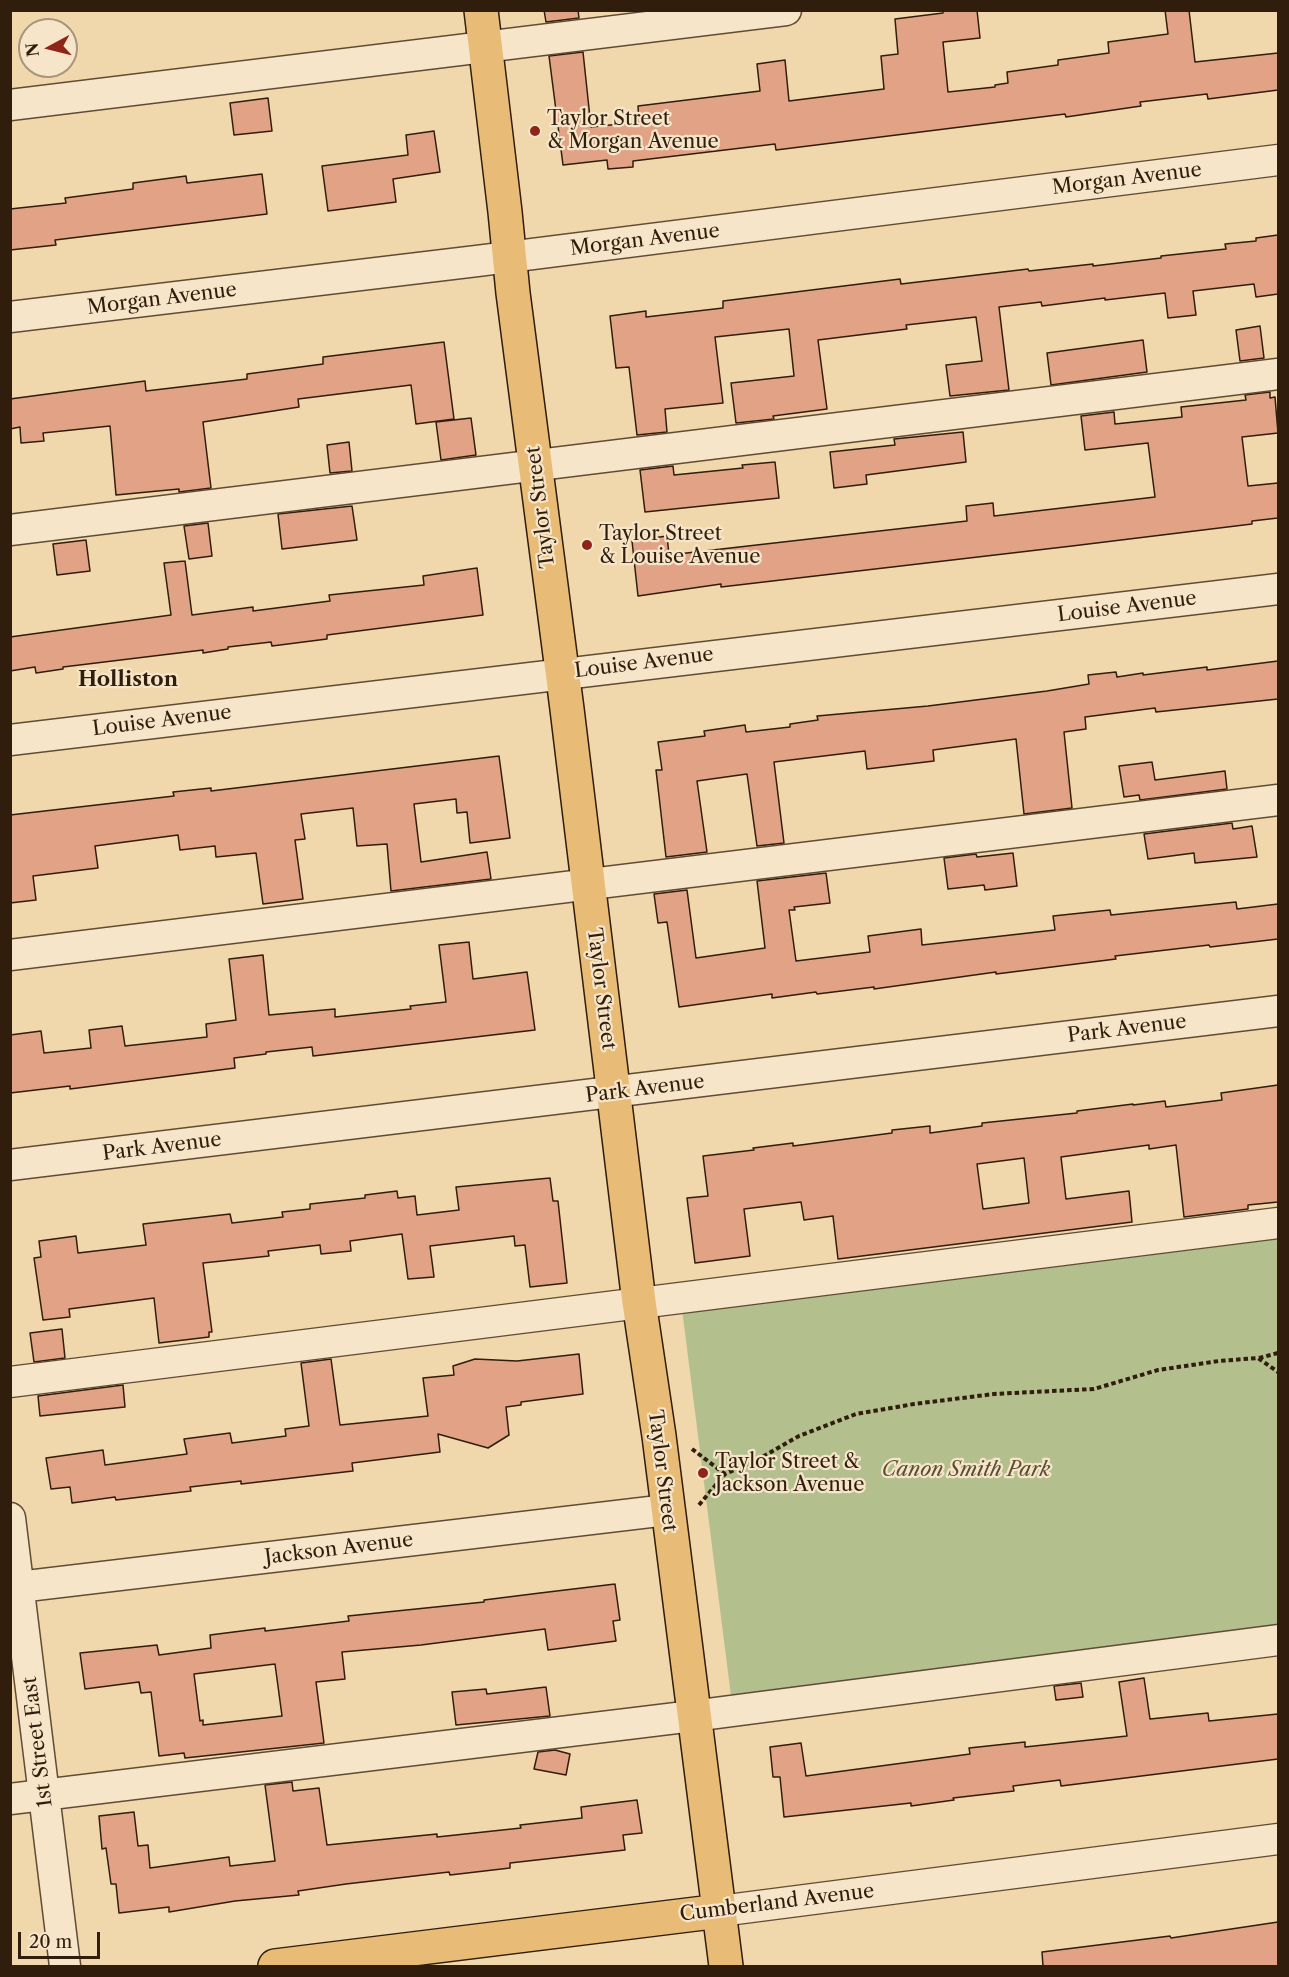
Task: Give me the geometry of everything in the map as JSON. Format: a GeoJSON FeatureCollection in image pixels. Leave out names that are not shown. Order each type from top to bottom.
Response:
{"type":"FeatureCollection","features":[{"type":"Feature","properties":{"kind":"main road","name":"Taylor Street"},"geometry":{"type":"LineString","coordinates":[[480,10],[511,257],[513,293],[537,466],[639,1302],[726,1966]]}},
{"type":"Feature","properties":{"kind":"main road","name":"Cumberland Avenue"},"geometry":{"type":"LineString","coordinates":[[275,1966],[720,1911]]}},
{"type":"Feature","properties":{"kind":"street"},"geometry":{"type":"LineString","coordinates":[[10,105],[786,10]]}},
{"type":"Feature","properties":{"kind":"street","name":"Morgan Avenue"},"geometry":{"type":"LineString","coordinates":[[10,317],[511,257],[1278,160]]}},
{"type":"Feature","properties":{"kind":"street"},"geometry":{"type":"LineString","coordinates":[[10,530],[1278,374]]}},
{"type":"Feature","properties":{"kind":"street","name":"Louise Avenue"},"geometry":{"type":"LineString","coordinates":[[10,740],[1278,590]]}},
{"type":"Feature","properties":{"kind":"street"},"geometry":{"type":"LineString","coordinates":[[10,955],[1278,800]]}},
{"type":"Feature","properties":{"kind":"street","name":"Park Avenue"},"geometry":{"type":"LineString","coordinates":[[10,1165],[1278,1011]]}},
{"type":"Feature","properties":{"kind":"street"},"geometry":{"type":"LineString","coordinates":[[10,1382],[1278,1223]]}},
{"type":"Feature","properties":{"kind":"street","name":"Jackson Avenue"},"geometry":{"type":"LineString","coordinates":[[15,1588],[667,1510]]}},
{"type":"Feature","properties":{"kind":"street","name":"1st Street East"},"geometry":{"type":"LineString","coordinates":[[10,1518],[15,1588],[65,1966]]}},
{"type":"Feature","properties":{"kind":"street"},"geometry":{"type":"LineString","coordinates":[[10,1799],[693,1716],[1278,1640]]}},
{"type":"Feature","properties":{"kind":"street","name":"Cumberland Avenue"},"geometry":{"type":"LineString","coordinates":[[720,1911],[1278,1839]]}},
{"type":"Feature","properties":{"kind":"path"},"geometry":{"type":"LineString","coordinates":[[700,1514],[699,1503],[725,1474],[758,1460],[799,1436],[856,1414],[994,1394],[1094,1389],[1158,1370],[1258,1358],[1278,1353]]}},
{"type":"Feature","properties":{"kind":"path"},"geometry":{"type":"LineString","coordinates":[[1258,1358],[1278,1372]]}},
{"type":"Feature","properties":{"kind":"path"},"geometry":{"type":"LineString","coordinates":[[692,1449],[725,1474]]}},
{"type":"Feature","properties":{"kind":"green space","name":"Canon Smith Park"},"geometry":{"type":"Polygon","coordinates":[[[1278,1235],[1278,1627],[731,1696],[682,1309],[1278,1235]]]}},
{"type":"Feature","properties":{"kind":"building"},"geometry":{"type":"Polygon","coordinates":[[[544,10],[578,10],[579,18],[546,22],[544,10]]]}},
{"type":"Feature","properties":{"kind":"building"},"geometry":{"type":"Polygon","coordinates":[[[943,10],[977,10],[980,38],[943,42],[948,92],[995,87],[995,85],[1008,83],[1007,72],[1058,65],[1058,60],[1109,53],[1108,42],[1168,34],[1165,10],[1189,10],[1195,62],[1278,53],[1278,90],[1208,99],[1207,94],[1140,102],[1141,106],[1066,117],[1065,114],[776,150],[775,144],[633,161],[633,167],[608,169],[607,160],[563,165],[549,56],[583,52],[591,127],[639,122],[638,106],[760,91],[757,64],[785,60],[789,101],[884,89],[881,56],[898,54],[895,19],[943,13],[943,10]]]}},
{"type":"Feature","properties":{"kind":"building"},"geometry":{"type":"Polygon","coordinates":[[[268,98],[272,131],[234,135],[230,103],[268,98]]]}},
{"type":"Feature","properties":{"kind":"building"},"geometry":{"type":"Polygon","coordinates":[[[434,131],[440,172],[393,179],[396,202],[328,211],[322,166],[408,155],[406,135],[434,131]]]}},
{"type":"Feature","properties":{"kind":"building"},"geometry":{"type":"Polygon","coordinates":[[[262,174],[267,214],[55,240],[56,245],[10,250],[10,209],[66,203],[65,198],[133,189],[133,183],[186,176],[187,183],[262,174]]]}},
{"type":"Feature","properties":{"kind":"building"},"geometry":{"type":"Polygon","coordinates":[[[1278,235],[1278,294],[1256,297],[1254,284],[1193,291],[1196,315],[1168,318],[1165,293],[1042,306],[1041,302],[999,307],[1009,390],[950,396],[946,365],[982,361],[976,317],[906,325],[907,329],[818,340],[827,409],[773,416],[774,419],[736,423],[731,383],[794,376],[789,329],[715,337],[723,403],[665,409],[667,432],[637,435],[629,367],[616,368],[610,316],[646,311],[646,317],[723,308],[723,301],[900,279],[901,284],[1028,269],[1029,271],[1093,264],[1093,266],[1161,258],[1161,256],[1226,249],[1225,244],[1256,241],[1256,238],[1278,235]]]}},
{"type":"Feature","properties":{"kind":"building"},"geometry":{"type":"Polygon","coordinates":[[[1260,326],[1264,358],[1240,361],[1236,330],[1260,326]]]}},
{"type":"Feature","properties":{"kind":"building"},"geometry":{"type":"Polygon","coordinates":[[[1143,340],[1147,372],[1051,385],[1047,353],[1143,340]]]}},
{"type":"Feature","properties":{"kind":"building"},"geometry":{"type":"Polygon","coordinates":[[[444,342],[454,419],[416,424],[411,385],[298,399],[299,407],[203,422],[211,488],[116,495],[110,426],[43,433],[44,441],[21,443],[20,427],[10,429],[10,399],[145,381],[146,391],[247,379],[247,374],[323,364],[323,357],[444,342]]]}},
{"type":"Feature","properties":{"kind":"building"},"geometry":{"type":"Polygon","coordinates":[[[1270,392],[1270,398],[1275,397],[1278,433],[1242,437],[1248,486],[1278,483],[1278,518],[1252,521],[1252,524],[1072,546],[721,587],[721,584],[638,596],[632,541],[667,536],[669,555],[967,521],[966,506],[993,503],[994,516],[1155,497],[1148,443],[1085,450],[1081,416],[1114,412],[1115,424],[1182,417],[1181,407],[1246,400],[1245,395],[1270,392]]]}},
{"type":"Feature","properties":{"kind":"building"},"geometry":{"type":"Polygon","coordinates":[[[471,418],[476,455],[441,460],[436,422],[471,418]]]}},
{"type":"Feature","properties":{"kind":"building"},"geometry":{"type":"Polygon","coordinates":[[[963,432],[966,462],[866,475],[867,484],[834,488],[830,452],[895,445],[894,439],[963,432]]]}},
{"type":"Feature","properties":{"kind":"building"},"geometry":{"type":"Polygon","coordinates":[[[349,442],[352,471],[330,473],[327,445],[349,442]]]}},
{"type":"Feature","properties":{"kind":"building"},"geometry":{"type":"Polygon","coordinates":[[[775,462],[779,498],[645,512],[640,470],[673,466],[674,475],[743,468],[742,465],[775,462]]]}},
{"type":"Feature","properties":{"kind":"building"},"geometry":{"type":"Polygon","coordinates":[[[352,506],[357,540],[282,549],[278,514],[352,506]]]}},
{"type":"Feature","properties":{"kind":"building"},"geometry":{"type":"Polygon","coordinates":[[[208,523],[212,556],[189,559],[184,526],[208,523]]]}},
{"type":"Feature","properties":{"kind":"building"},"geometry":{"type":"Polygon","coordinates":[[[86,540],[90,571],[57,575],[53,544],[86,540]]]}},
{"type":"Feature","properties":{"kind":"building"},"geometry":{"type":"Polygon","coordinates":[[[185,561],[192,615],[253,607],[253,611],[330,601],[329,595],[424,585],[423,576],[477,568],[483,615],[327,635],[327,639],[272,646],[271,642],[228,647],[228,649],[203,653],[203,650],[63,667],[63,669],[36,673],[35,667],[10,671],[10,637],[171,615],[164,563],[185,561]]]}},
{"type":"Feature","properties":{"kind":"building"},"geometry":{"type":"Polygon","coordinates":[[[1278,661],[1278,699],[1156,712],[1155,708],[1085,717],[1086,729],[1064,732],[1072,808],[1024,814],[1016,739],[933,750],[934,761],[867,769],[865,751],[774,762],[784,843],[757,846],[747,774],[697,781],[707,852],[666,857],[656,770],[662,770],[658,742],[705,736],[704,731],[745,725],[746,732],[790,727],[790,724],[818,720],[817,716],[928,706],[1047,691],[1089,684],[1088,675],[1116,672],[1117,677],[1207,667],[1207,670],[1278,661]]]}},
{"type":"Feature","properties":{"kind":"building"},"geometry":{"type":"Polygon","coordinates":[[[499,756],[510,838],[470,843],[467,812],[457,813],[456,799],[414,804],[421,862],[487,852],[491,879],[391,891],[387,844],[357,846],[353,808],[301,814],[305,839],[295,840],[303,899],[263,904],[256,853],[216,857],[215,846],[180,850],[178,835],[95,846],[98,868],[33,876],[36,900],[10,903],[10,815],[174,796],[173,792],[211,788],[211,791],[499,756]]]}},
{"type":"Feature","properties":{"kind":"building"},"geometry":{"type":"Polygon","coordinates":[[[1152,762],[1155,780],[1225,771],[1227,789],[1140,800],[1139,795],[1124,797],[1119,766],[1152,762]]]}},
{"type":"Feature","properties":{"kind":"building"},"geometry":{"type":"Polygon","coordinates":[[[1232,823],[1233,829],[1252,826],[1257,857],[1195,863],[1194,853],[1148,859],[1144,834],[1232,823]]]}},
{"type":"Feature","properties":{"kind":"building"},"geometry":{"type":"Polygon","coordinates":[[[1013,853],[1017,886],[985,890],[984,885],[948,889],[944,858],[1013,853]]]}},
{"type":"Feature","properties":{"kind":"building"},"geometry":{"type":"Polygon","coordinates":[[[826,873],[830,903],[794,907],[795,910],[789,910],[796,961],[870,952],[868,936],[921,929],[922,945],[1055,930],[1053,916],[1110,910],[1111,915],[1236,902],[1237,909],[1278,904],[1278,939],[1115,956],[1116,959],[996,974],[996,972],[874,989],[874,987],[817,994],[816,992],[772,998],[772,994],[679,1007],[667,922],[658,923],[654,894],[687,890],[696,958],[765,948],[757,881],[826,873]]]}},
{"type":"Feature","properties":{"kind":"building"},"geometry":{"type":"Polygon","coordinates":[[[469,942],[473,979],[527,972],[535,1030],[313,1056],[312,1047],[266,1052],[266,1054],[234,1058],[235,1068],[70,1089],[70,1086],[10,1093],[10,1035],[41,1031],[44,1053],[91,1048],[89,1030],[122,1026],[125,1046],[207,1037],[206,1024],[236,1020],[229,959],[263,955],[269,1015],[335,1009],[335,1017],[411,1009],[410,1006],[446,1002],[439,945],[469,942]]]}},
{"type":"Feature","properties":{"kind":"building"},"geometry":{"type":"Polygon","coordinates":[[[1278,1085],[1278,1202],[1248,1205],[1248,1209],[1184,1217],[1176,1145],[1149,1149],[1149,1145],[1061,1157],[1066,1199],[1129,1191],[1132,1222],[838,1259],[833,1216],[804,1220],[801,1202],[744,1209],[750,1256],[695,1263],[687,1198],[708,1196],[703,1156],[793,1143],[793,1146],[892,1133],[892,1130],[930,1126],[930,1133],[982,1126],[982,1123],[1077,1113],[1077,1111],[1133,1104],[1165,1101],[1166,1107],[1222,1100],[1221,1093],[1278,1085]],[[1024,1158],[977,1164],[983,1209],[1029,1203],[1024,1158]]]}},
{"type":"Feature","properties":{"kind":"building"},"geometry":{"type":"Polygon","coordinates":[[[550,1178],[553,1201],[558,1201],[567,1283],[530,1287],[525,1245],[515,1246],[514,1236],[430,1246],[434,1277],[408,1279],[402,1234],[350,1241],[351,1251],[321,1254],[320,1245],[268,1251],[269,1256],[203,1263],[212,1332],[209,1332],[209,1337],[159,1343],[154,1298],[69,1309],[70,1317],[43,1320],[34,1258],[41,1257],[39,1241],[76,1236],[78,1253],[146,1245],[143,1224],[230,1214],[232,1223],[283,1217],[282,1212],[310,1209],[310,1204],[365,1198],[365,1195],[397,1191],[398,1198],[415,1196],[417,1215],[459,1210],[456,1187],[550,1178]]]}},
{"type":"Feature","properties":{"kind":"building"},"geometry":{"type":"Polygon","coordinates":[[[62,1329],[65,1358],[34,1362],[30,1333],[62,1329]]]}},
{"type":"Feature","properties":{"kind":"building"},"geometry":{"type":"Polygon","coordinates":[[[579,1354],[583,1394],[521,1402],[521,1405],[506,1407],[509,1435],[488,1448],[438,1434],[440,1452],[352,1463],[353,1471],[241,1484],[241,1481],[190,1487],[191,1491],[72,1503],[70,1487],[51,1489],[46,1458],[103,1450],[105,1465],[187,1454],[184,1439],[230,1433],[232,1443],[286,1436],[285,1429],[309,1426],[301,1363],[331,1359],[340,1425],[428,1416],[423,1378],[454,1375],[453,1366],[475,1359],[517,1361],[579,1354]]]}},
{"type":"Feature","properties":{"kind":"building"},"geometry":{"type":"Polygon","coordinates":[[[123,1385],[125,1407],[40,1416],[38,1396],[123,1385]]]}},
{"type":"Feature","properties":{"kind":"building"},"geometry":{"type":"Polygon","coordinates":[[[615,1584],[620,1620],[613,1621],[616,1641],[548,1650],[545,1629],[421,1645],[342,1652],[345,1679],[316,1682],[324,1743],[185,1758],[184,1753],[159,1756],[151,1692],[141,1693],[139,1682],[85,1689],[80,1653],[157,1645],[159,1655],[211,1648],[210,1635],[349,1621],[348,1616],[484,1602],[484,1600],[615,1584]],[[275,1664],[194,1674],[200,1721],[203,1720],[203,1725],[282,1716],[275,1664]]]}},
{"type":"Feature","properties":{"kind":"building"},"geometry":{"type":"Polygon","coordinates":[[[1144,1678],[1150,1719],[1208,1713],[1209,1721],[1278,1714],[1278,1759],[1061,1786],[1060,1780],[1013,1786],[1014,1791],[953,1798],[954,1800],[911,1806],[911,1803],[784,1817],[780,1777],[773,1777],[770,1747],[801,1743],[806,1776],[970,1754],[969,1748],[1025,1742],[1025,1747],[1127,1736],[1119,1682],[1144,1678]]]}},
{"type":"Feature","properties":{"kind":"building"},"geometry":{"type":"Polygon","coordinates":[[[1081,1683],[1083,1697],[1056,1700],[1054,1686],[1081,1683]]]}},
{"type":"Feature","properties":{"kind":"building"},"geometry":{"type":"Polygon","coordinates":[[[546,1687],[550,1716],[456,1725],[452,1692],[486,1689],[487,1694],[546,1687]]]}},
{"type":"Feature","properties":{"kind":"building"},"geometry":{"type":"Polygon","coordinates":[[[555,1750],[570,1754],[566,1775],[534,1769],[538,1752],[555,1750]]]}},
{"type":"Feature","properties":{"kind":"building"},"geometry":{"type":"Polygon","coordinates":[[[292,1782],[293,1791],[319,1788],[327,1845],[521,1828],[520,1825],[582,1818],[581,1807],[637,1800],[642,1833],[623,1835],[625,1850],[510,1863],[510,1868],[450,1875],[449,1872],[346,1884],[298,1891],[299,1895],[235,1901],[169,1912],[169,1907],[119,1913],[116,1884],[111,1884],[106,1848],[102,1849],[99,1816],[134,1812],[138,1846],[148,1845],[150,1868],[229,1857],[230,1866],[275,1861],[265,1785],[292,1782]]]}},
{"type":"Feature","properties":{"kind":"building"},"geometry":{"type":"Polygon","coordinates":[[[1278,1922],[1278,1966],[1043,1966],[1042,1952],[1170,1936],[1171,1938],[1278,1922]]]}},
{"type":"Feature","properties":{"kind":"place","name":"Taylor Street & Morgan Avenue"},"geometry":{"type":"Point","coordinates":[535,131]}},
{"type":"Feature","properties":{"kind":"place","name":"Taylor Street & Louise Avenue"},"geometry":{"type":"Point","coordinates":[587,545]}},
{"type":"Feature","properties":{"kind":"place","name":"Taylor Street & Jackson Avenue"},"geometry":{"type":"Point","coordinates":[703,1473]}},
{"type":"Feature","properties":{"kind":"district","name":"Holliston"},"geometry":{"type":"Point","coordinates":[128,680]}}]}
